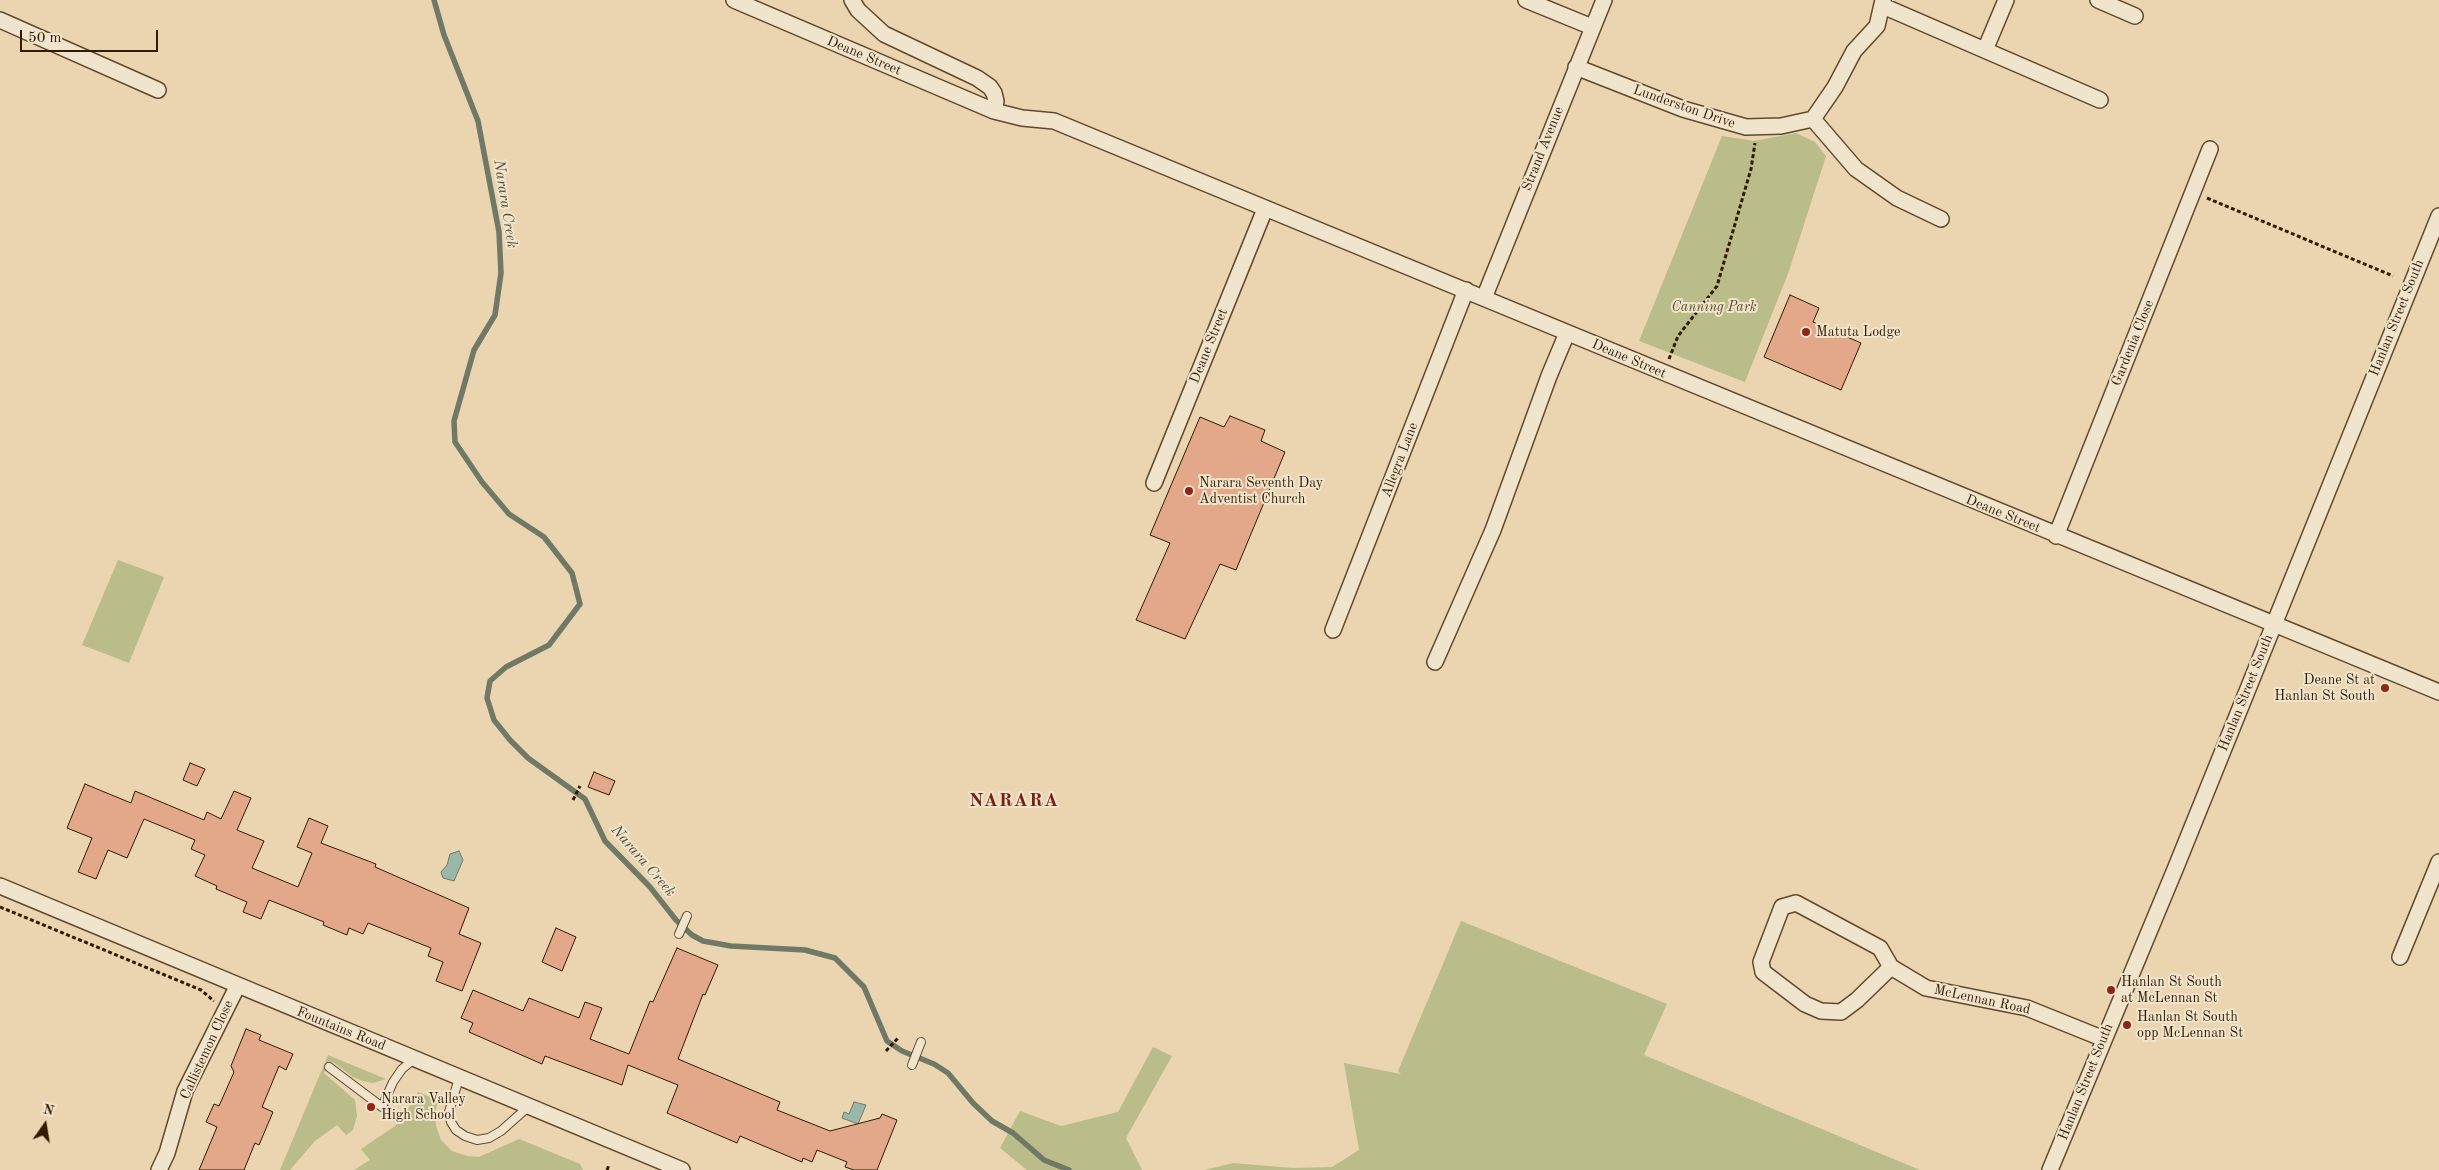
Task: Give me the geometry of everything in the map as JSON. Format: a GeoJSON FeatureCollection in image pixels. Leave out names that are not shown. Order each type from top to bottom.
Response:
{"type":"FeatureCollection","features":[{"type":"Feature","properties":{"kind":"street","name":"Deane Street"},"geometry":{"type":"LineString","coordinates":[[734,0],[994,111],[1022,118],[1054,121],[1466,290],[2056,536],[2439,692]]}},
{"type":"Feature","properties":{"kind":"street","name":"Deane Street"},"geometry":{"type":"LineString","coordinates":[[852,0],[858,10],[884,34],[977,78],[990,87],[994,92],[996,102],[994,111]]}},
{"type":"Feature","properties":{"kind":"street"},"geometry":{"type":"LineString","coordinates":[[1526,0],[1592,27]]}},
{"type":"Feature","properties":{"kind":"street","name":"Strand Avenue"},"geometry":{"type":"LineString","coordinates":[[1484,298],[1604,0]]}},
{"type":"Feature","properties":{"kind":"street"},"geometry":{"type":"LineString","coordinates":[[1985,50],[2006,0]]}},
{"type":"Feature","properties":{"kind":"street"},"geometry":{"type":"LineString","coordinates":[[2098,0],[2135,16]]}},
{"type":"Feature","properties":{"kind":"street"},"geometry":{"type":"LineString","coordinates":[[1941,219],[1897,198],[1856,169],[1813,119],[1835,87],[1850,57],[1877,26],[1883,3],[2100,100]]}},
{"type":"Feature","properties":{"kind":"street"},"geometry":{"type":"LineString","coordinates":[[0,20],[158,90]]}},
{"type":"Feature","properties":{"kind":"street","name":"Lunderston Drive"},"geometry":{"type":"LineString","coordinates":[[1576,67],[1683,110],[1746,128],[1781,126],[1813,119]]}},
{"type":"Feature","properties":{"kind":"street","name":"Gardenia Close"},"geometry":{"type":"LineString","coordinates":[[2056,536],[2210,149]]}},
{"type":"Feature","properties":{"kind":"street","name":"Deane Street"},"geometry":{"type":"LineString","coordinates":[[1154,483],[1265,209]]}},
{"type":"Feature","properties":{"kind":"street","name":"Hanlan Street South"},"geometry":{"type":"LineString","coordinates":[[2050,1170],[2179,860],[2439,216]]}},
{"type":"Feature","properties":{"kind":"street","name":"Allegra Lane"},"geometry":{"type":"LineString","coordinates":[[1333,630],[1466,290]]}},
{"type":"Feature","properties":{"kind":"street"},"geometry":{"type":"LineString","coordinates":[[1435,662],[1493,530],[1549,376],[1568,333]]}},
{"type":"Feature","properties":{"kind":"street"},"geometry":{"type":"LineString","coordinates":[[2400,957],[2439,862]]}},
{"type":"Feature","properties":{"kind":"street","name":"Fountains Road"},"geometry":{"type":"LineString","coordinates":[[0,886],[237,987],[682,1170]]}},
{"type":"Feature","properties":{"kind":"street"},"geometry":{"type":"LineString","coordinates":[[1796,903],[1880,948],[1891,967],[1857,1000],[1841,1012],[1821,1011],[1805,1004],[1763,972],[1761,962],[1782,906],[1796,903]]}},
{"type":"Feature","properties":{"kind":"street","name":"McLennan Road"},"geometry":{"type":"LineString","coordinates":[[1891,967],[1926,988],[2027,1008],[2104,1039]]}},
{"type":"Feature","properties":{"kind":"street","name":"Callistemon Close"},"geometry":{"type":"LineString","coordinates":[[159,1170],[167,1153],[185,1090],[237,987]]}},
{"type":"Feature","properties":{"kind":"lane"},"geometry":{"type":"LineString","coordinates":[[679,934],[687,916]]}},
{"type":"Feature","properties":{"kind":"lane"},"geometry":{"type":"LineString","coordinates":[[912,1065],[921,1042]]}},
{"type":"Feature","properties":{"kind":"lane"},"geometry":{"type":"LineString","coordinates":[[329,1067],[382,1108],[393,1082],[402,1069],[414,1059]]}},
{"type":"Feature","properties":{"kind":"lane"},"geometry":{"type":"LineString","coordinates":[[459,1078],[450,1112],[451,1122],[456,1130],[465,1136],[477,1140],[489,1138],[528,1107]]}},
{"type":"Feature","properties":{"kind":"path"},"geometry":{"type":"LineString","coordinates":[[1671,354],[1678,336],[1717,286],[1752,169],[1757,127]]}},
{"type":"Feature","properties":{"kind":"path"},"geometry":{"type":"LineString","coordinates":[[2193,192],[2393,276]]}},
{"type":"Feature","properties":{"kind":"path"},"geometry":{"type":"LineString","coordinates":[[573,800],[580,786]]}},
{"type":"Feature","properties":{"kind":"path"},"geometry":{"type":"LineString","coordinates":[[0,907],[201,990],[225,1011]]}},
{"type":"Feature","properties":{"kind":"path"},"geometry":{"type":"LineString","coordinates":[[886,1050],[898,1038]]}},
{"type":"Feature","properties":{"kind":"path"},"geometry":{"type":"LineString","coordinates":[[607,1170],[609,1165]]}},
{"type":"Feature","properties":{"kind":"green space","name":"Canning Park"},"geometry":{"type":"Polygon","coordinates":[[[1796,133],[1815,142],[1826,156],[1789,271],[1745,382],[1639,341],[1722,136],[1754,141],[1796,133]]]}},
{"type":"Feature","properties":{"kind":"green space"},"geometry":{"type":"Polygon","coordinates":[[[118,560],[164,577],[129,663],[82,645],[118,560]]]}},
{"type":"Feature","properties":{"kind":"green space"},"geometry":{"type":"Polygon","coordinates":[[[1461,921],[1667,1004],[1644,1055],[1920,1170],[1204,1170],[1233,1163],[1293,1168],[1332,1167],[1359,1150],[1344,1063],[1401,1074],[1398,1071],[1461,921]]]}},
{"type":"Feature","properties":{"kind":"green space"},"geometry":{"type":"Polygon","coordinates":[[[1153,1047],[1172,1056],[1126,1138],[1142,1170],[1027,1170],[1000,1148],[1020,1111],[1061,1126],[1118,1112],[1153,1047]]]}},
{"type":"Feature","properties":{"kind":"green space"},"geometry":{"type":"Polygon","coordinates":[[[328,1055],[386,1079],[373,1083],[363,1081],[353,1077],[333,1062],[324,1073],[355,1100],[357,1116],[353,1130],[346,1135],[337,1125],[315,1141],[290,1170],[280,1170],[328,1055]]]}},
{"type":"Feature","properties":{"kind":"green space"},"geometry":{"type":"Polygon","coordinates":[[[418,1092],[438,1100],[435,1114],[436,1126],[441,1140],[452,1151],[467,1156],[479,1157],[519,1139],[580,1164],[583,1170],[354,1170],[370,1160],[361,1149],[395,1126],[407,1111],[418,1092]]]}},
{"type":"Feature","properties":{"kind":"shaded area"},"geometry":{"type":"Polygon","coordinates":[[[459,851],[463,860],[454,881],[443,878],[441,872],[447,865],[450,854],[459,851]]]}},
{"type":"Feature","properties":{"kind":"shaded area"},"geometry":{"type":"Polygon","coordinates":[[[854,1102],[866,1105],[858,1124],[842,1118],[844,1112],[849,1114],[854,1102]]]}},
{"type":"Feature","properties":{"kind":"building","name":"Matuta Lodge"},"geometry":{"type":"Polygon","coordinates":[[[1790,295],[1819,308],[1813,322],[1861,343],[1841,390],[1764,357],[1790,295]]]}},
{"type":"Feature","properties":{"kind":"building","name":"Narara Seventh Day Adventist Church"},"geometry":{"type":"Polygon","coordinates":[[[1230,416],[1265,430],[1261,441],[1285,452],[1236,570],[1220,564],[1185,639],[1136,620],[1170,543],[1150,535],[1200,417],[1224,427],[1230,416]]]}},
{"type":"Feature","properties":{"kind":"building"},"geometry":{"type":"Polygon","coordinates":[[[190,763],[205,769],[197,786],[183,780],[190,763]]]}},
{"type":"Feature","properties":{"kind":"building"},"geometry":{"type":"Polygon","coordinates":[[[594,772],[615,781],[609,795],[588,787],[594,772]]]}},
{"type":"Feature","properties":{"kind":"building"},"geometry":{"type":"Polygon","coordinates":[[[85,784],[131,803],[135,791],[204,820],[207,812],[221,819],[234,791],[251,798],[237,830],[264,841],[252,868],[298,887],[312,853],[297,847],[309,818],[328,826],[321,843],[376,864],[375,867],[469,908],[459,934],[481,943],[462,991],[436,981],[443,962],[428,956],[431,948],[368,923],[363,934],[349,928],[347,935],[323,925],[324,922],[269,900],[261,919],[243,912],[247,902],[216,889],[217,886],[195,876],[205,855],[191,849],[195,840],[144,819],[127,858],[108,850],[96,879],[78,872],[92,838],[67,828],[85,784]]]}},
{"type":"Feature","properties":{"kind":"building"},"geometry":{"type":"Polygon","coordinates":[[[556,928],[576,937],[562,971],[542,962],[556,928]]]}},
{"type":"Feature","properties":{"kind":"building"},"geometry":{"type":"Polygon","coordinates":[[[677,948],[718,965],[705,995],[703,994],[678,1059],[780,1102],[777,1110],[830,1131],[880,1118],[882,1114],[897,1120],[877,1170],[854,1170],[845,1167],[847,1162],[817,1150],[812,1162],[803,1158],[802,1162],[740,1136],[737,1143],[667,1113],[678,1085],[628,1065],[622,1085],[545,1056],[542,1064],[469,1032],[473,1023],[461,1018],[473,990],[523,1011],[529,998],[579,1018],[585,1002],[602,1008],[590,1039],[629,1054],[650,1001],[653,1002],[677,948]]]}},
{"type":"Feature","properties":{"kind":"building"},"geometry":{"type":"Polygon","coordinates":[[[246,1029],[261,1035],[259,1040],[293,1054],[286,1070],[279,1066],[262,1107],[273,1112],[259,1145],[255,1143],[244,1170],[199,1170],[217,1127],[206,1122],[214,1104],[219,1106],[234,1072],[231,1066],[246,1029]]]}},
{"type":"Feature","properties":{"kind":"waterway","name":"Narara Creek"},"geometry":{"type":"LineString","coordinates":[[434,0],[444,35],[478,121],[499,232],[501,273],[495,315],[474,350],[454,421],[455,442],[482,482],[509,514],[544,537],[572,573],[580,604],[549,645],[506,667],[490,681],[487,698],[494,720],[528,758],[585,799],[605,841],[650,887],[676,920],[692,935],[703,941],[731,946],[805,950],[835,958],[864,987],[887,1041],[902,1051],[934,1064],[948,1073],[973,1103],[992,1121],[1013,1133],[1044,1160],[1069,1170]]}},
{"type":"Feature","properties":{"kind":"place","name":"Matuta Lodge"},"geometry":{"type":"Point","coordinates":[1806,332]}},
{"type":"Feature","properties":{"kind":"place","name":"Narara Seventh Day Adventist Church"},"geometry":{"type":"Point","coordinates":[1189,491]}},
{"type":"Feature","properties":{"kind":"place","name":"Deane St at Hanlan St South"},"geometry":{"type":"Point","coordinates":[2385,688]}},
{"type":"Feature","properties":{"kind":"place","name":"Hanlan St South at McLennan St"},"geometry":{"type":"Point","coordinates":[2111,990]}},
{"type":"Feature","properties":{"kind":"place","name":"Hanlan St South opp McLennan St"},"geometry":{"type":"Point","coordinates":[2127,1025]}},
{"type":"Feature","properties":{"kind":"place","name":"Narara Valley High School"},"geometry":{"type":"Point","coordinates":[371,1107]}},
{"type":"Feature","properties":{"kind":"district","name":"NARARA"},"geometry":{"type":"Point","coordinates":[1014,801]}}]}
